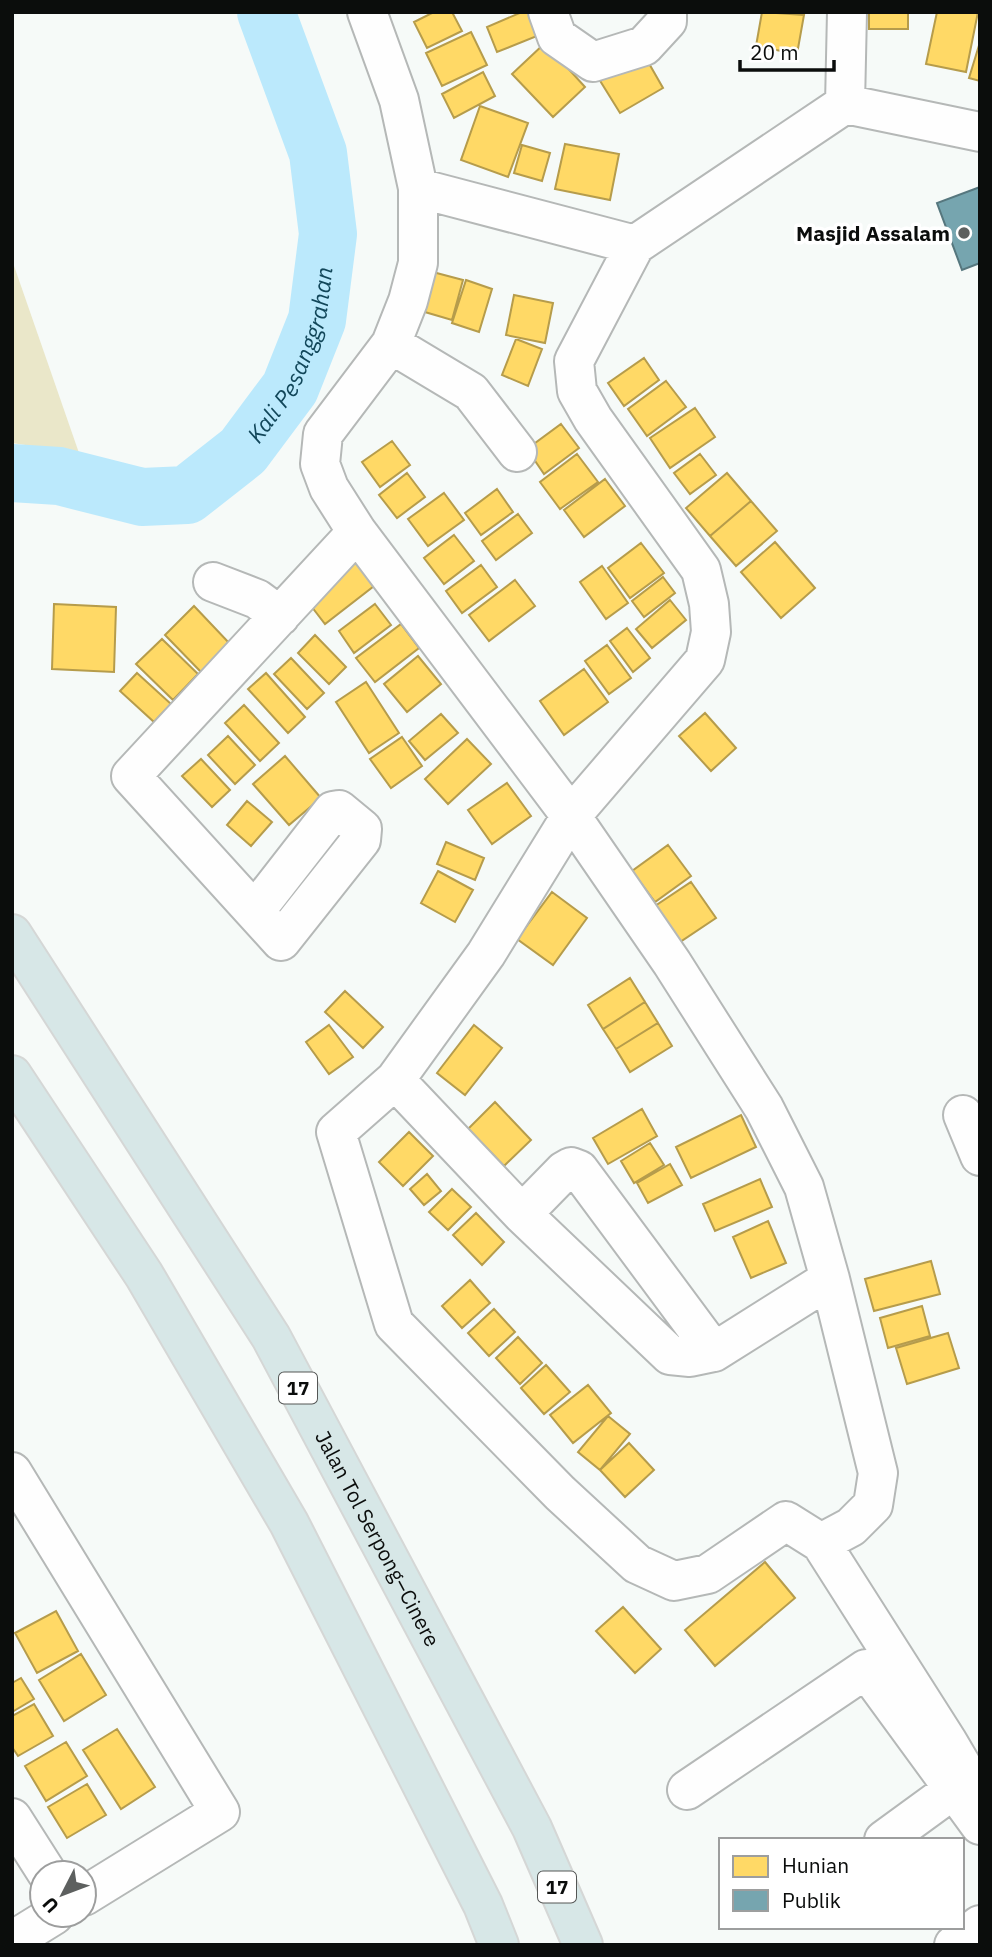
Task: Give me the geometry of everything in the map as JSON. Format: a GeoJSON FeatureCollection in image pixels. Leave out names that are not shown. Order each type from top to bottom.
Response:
{"type":"FeatureCollection","features":[{"type":"Feature","properties":{"kind":"highway"},"geometry":{"type":"LineString","coordinates":[[12,922],[34,966]]}},
{"type":"Feature","properties":{"kind":"highway","name":"Jalan Tol Serpong–Cinere"},"geometry":{"type":"LineString","coordinates":[[12,934],[271,1337],[532,1828],[583,1945]]}},
{"type":"Feature","properties":{"kind":"highway"},"geometry":{"type":"LineString","coordinates":[[12,1075],[144,1275],[289,1522],[477,1893],[499,1945]]}},
{"type":"Feature","properties":{"kind":"street"},"geometry":{"type":"LineString","coordinates":[[367,12],[399,100],[418,188],[418,263],[408,301],[390,344],[323,433],[320,464],[329,488],[357,532],[571,816],[672,963],[764,1108],[804,1187],[830,1279],[878,1473],[873,1506],[851,1527],[821,1543]]}},
{"type":"Feature","properties":{"kind":"street"},"geometry":{"type":"LineString","coordinates":[[548,12],[557,37],[593,62],[644,46],[667,21],[667,12]]}},
{"type":"Feature","properties":{"kind":"street"},"geometry":{"type":"LineString","coordinates":[[845,104],[847,12]]}},
{"type":"Feature","properties":{"kind":"street"},"geometry":{"type":"LineString","coordinates":[[980,132],[845,104],[635,245],[574,361],[578,391],[593,419],[701,570],[709,604],[711,632],[705,660],[571,816],[486,954],[395,1080],[336,1132],[394,1324],[560,1493],[637,1564],[674,1581],[708,1574],[786,1521],[821,1543],[947,1741],[980,1825]]}},
{"type":"Feature","properties":{"kind":"street"},"geometry":{"type":"LineString","coordinates":[[418,188],[635,245]]}},
{"type":"Feature","properties":{"kind":"street"},"geometry":{"type":"LineString","coordinates":[[390,344],[471,392],[517,452]]}},
{"type":"Feature","properties":{"kind":"street"},"geometry":{"type":"LineString","coordinates":[[255,911],[131,776],[357,532]]}},
{"type":"Feature","properties":{"kind":"street"},"geometry":{"type":"LineString","coordinates":[[213,582],[257,599],[280,616]]}},
{"type":"Feature","properties":{"kind":"street"},"geometry":{"type":"LineString","coordinates":[[395,1080],[522,1214],[670,1355],[690,1357],[714,1352],[830,1279]]}},
{"type":"Feature","properties":{"kind":"street"},"geometry":{"type":"LineString","coordinates":[[963,1115],[980,1156]]}},
{"type":"Feature","properties":{"kind":"street"},"geometry":{"type":"LineString","coordinates":[[522,1214],[564,1171],[570,1167],[579,1170],[714,1352]]}},
{"type":"Feature","properties":{"kind":"street"},"geometry":{"type":"LineString","coordinates":[[12,1472],[220,1812],[98,1887]]}},
{"type":"Feature","properties":{"kind":"street"},"geometry":{"type":"LineString","coordinates":[[687,1790],[866,1669],[967,1793]]}},
{"type":"Feature","properties":{"kind":"street"},"geometry":{"type":"LineString","coordinates":[[888,1838],[967,1793]]}},
{"type":"Feature","properties":{"kind":"street"},"geometry":{"type":"LineString","coordinates":[[12,1818],[38,1859]]}},
{"type":"Feature","properties":{"kind":"street"},"geometry":{"type":"LineString","coordinates":[[954,1945],[980,1925]]}},
{"type":"Feature","properties":{"kind":"street"},"geometry":{"type":"LineString","coordinates":[[12,1941],[31,1929]]}},
{"type":"Feature","properties":{"kind":"shaded area"},"geometry":{"type":"Polygon","coordinates":[[[12,260],[79,453],[12,443],[12,260]]]}},
{"type":"Feature","properties":{"kind":"building: Hunian"},"geometry":{"type":"Polygon","coordinates":[[[434,12],[452,12],[462,31],[427,48],[414,22],[434,12]]]}},
{"type":"Feature","properties":{"kind":"building: Hunian"},"geometry":{"type":"Polygon","coordinates":[[[522,12],[534,12],[542,34],[497,52],[487,27],[522,12]]]}},
{"type":"Feature","properties":{"kind":"building: Hunian"},"geometry":{"type":"Polygon","coordinates":[[[762,12],[804,15],[797,54],[756,46],[762,12]]]}},
{"type":"Feature","properties":{"kind":"building: Hunian"},"geometry":{"type":"Polygon","coordinates":[[[869,12],[908,12],[908,29],[869,29],[869,12]]]}},
{"type":"Feature","properties":{"kind":"building: Hunian"},"geometry":{"type":"Polygon","coordinates":[[[937,12],[978,12],[966,72],[926,64],[937,12]]]}},
{"type":"Feature","properties":{"kind":"building: Hunian"},"geometry":{"type":"Polygon","coordinates":[[[471,32],[487,65],[442,86],[426,53],[471,32]]]}},
{"type":"Feature","properties":{"kind":"building: Hunian"},"geometry":{"type":"Polygon","coordinates":[[[980,42],[980,81],[969,78],[980,42]]]}},
{"type":"Feature","properties":{"kind":"building: Hunian"},"geometry":{"type":"Polygon","coordinates":[[[545,43],[585,87],[553,117],[512,74],[545,43]]]}},
{"type":"Feature","properties":{"kind":"building: Hunian"},"geometry":{"type":"Polygon","coordinates":[[[643,53],[663,88],[620,113],[599,79],[643,53]]]}},
{"type":"Feature","properties":{"kind":"building: Hunian"},"geometry":{"type":"Polygon","coordinates":[[[483,72],[495,96],[454,118],[442,94],[483,72]]]}},
{"type":"Feature","properties":{"kind":"building: Hunian"},"geometry":{"type":"Polygon","coordinates":[[[480,106],[528,123],[508,177],[461,160],[480,106]]]}},
{"type":"Feature","properties":{"kind":"building: Hunian"},"geometry":{"type":"Polygon","coordinates":[[[565,144],[619,154],[610,200],[555,189],[565,144]]]}},
{"type":"Feature","properties":{"kind":"building: Hunian"},"geometry":{"type":"Polygon","coordinates":[[[522,145],[550,153],[542,181],[514,173],[522,145]]]}},
{"type":"Feature","properties":{"kind":"building: Hunian"},"geometry":{"type":"Polygon","coordinates":[[[429,271],[463,280],[452,320],[418,310],[429,271]]]}},
{"type":"Feature","properties":{"kind":"building: Hunian"},"geometry":{"type":"Polygon","coordinates":[[[466,280],[492,289],[479,332],[452,323],[466,280]]]}},
{"type":"Feature","properties":{"kind":"building: Hunian"},"geometry":{"type":"Polygon","coordinates":[[[514,295],[553,303],[545,343],[506,335],[514,295]]]}},
{"type":"Feature","properties":{"kind":"building: Hunian"},"geometry":{"type":"Polygon","coordinates":[[[516,339],[542,349],[528,386],[502,375],[516,339]]]}},
{"type":"Feature","properties":{"kind":"building: Hunian"},"geometry":{"type":"Polygon","coordinates":[[[644,358],[659,380],[624,406],[608,383],[644,358]]]}},
{"type":"Feature","properties":{"kind":"building: Hunian"},"geometry":{"type":"Polygon","coordinates":[[[666,381],[686,407],[647,436],[628,409],[666,381]]]}},
{"type":"Feature","properties":{"kind":"building: Hunian"},"geometry":{"type":"Polygon","coordinates":[[[695,408],[715,437],[670,468],[650,438],[695,408]]]}},
{"type":"Feature","properties":{"kind":"building: Hunian"},"geometry":{"type":"Polygon","coordinates":[[[561,424],[579,448],[544,474],[527,449],[561,424]]]}},
{"type":"Feature","properties":{"kind":"building: Hunian"},"geometry":{"type":"Polygon","coordinates":[[[392,441],[410,465],[380,487],[362,462],[392,441]]]}},
{"type":"Feature","properties":{"kind":"building: Hunian"},"geometry":{"type":"Polygon","coordinates":[[[577,454],[598,482],[560,509],[540,482],[577,454]]]}},
{"type":"Feature","properties":{"kind":"building: Hunian"},"geometry":{"type":"Polygon","coordinates":[[[700,454],[716,475],[690,494],[674,473],[700,454]]]}},
{"type":"Feature","properties":{"kind":"building: Hunian"},"geometry":{"type":"Polygon","coordinates":[[[407,473],[425,497],[397,518],[379,495],[407,473]]]}},
{"type":"Feature","properties":{"kind":"building: Hunian"},"geometry":{"type":"Polygon","coordinates":[[[727,473],[751,501],[710,536],[686,508],[727,473]]]}},
{"type":"Feature","properties":{"kind":"building: Hunian"},"geometry":{"type":"Polygon","coordinates":[[[605,479],[625,506],[584,537],[564,510],[605,479]]]}},
{"type":"Feature","properties":{"kind":"building: Hunian"},"geometry":{"type":"Polygon","coordinates":[[[497,489],[513,512],[481,535],[465,513],[497,489]]]}},
{"type":"Feature","properties":{"kind":"building: Hunian"},"geometry":{"type":"Polygon","coordinates":[[[444,493],[464,520],[428,546],[408,519],[444,493]]]}},
{"type":"Feature","properties":{"kind":"building: Hunian"},"geometry":{"type":"Polygon","coordinates":[[[751,501],[777,531],[736,566],[710,536],[751,501]]]}},
{"type":"Feature","properties":{"kind":"building: Hunian"},"geometry":{"type":"Polygon","coordinates":[[[518,514],[532,533],[496,560],[482,541],[518,514]]]}},
{"type":"Feature","properties":{"kind":"building: Hunian"},"geometry":{"type":"Polygon","coordinates":[[[454,535],[474,561],[444,584],[424,558],[454,535]]]}},
{"type":"Feature","properties":{"kind":"building: Hunian"},"geometry":{"type":"Polygon","coordinates":[[[775,542],[815,588],[781,618],[741,572],[775,542]]]}},
{"type":"Feature","properties":{"kind":"building: Hunian"},"geometry":{"type":"Polygon","coordinates":[[[641,543],[664,573],[630,598],[608,568],[641,543]]]}},
{"type":"Feature","properties":{"kind":"building: Hunian"},"geometry":{"type":"Polygon","coordinates":[[[354,560],[374,586],[325,624],[305,598],[354,560]]]}},
{"type":"Feature","properties":{"kind":"building: Hunian"},"geometry":{"type":"Polygon","coordinates":[[[481,565],[497,587],[462,613],[446,591],[481,565]]]}},
{"type":"Feature","properties":{"kind":"building: Hunian"},"geometry":{"type":"Polygon","coordinates":[[[602,566],[628,603],[606,619],[580,582],[602,566]]]}},
{"type":"Feature","properties":{"kind":"building: Hunian"},"geometry":{"type":"Polygon","coordinates":[[[663,577],[675,593],[644,617],[632,601],[663,577]]]}},
{"type":"Feature","properties":{"kind":"building: Hunian"},"geometry":{"type":"Polygon","coordinates":[[[515,580],[535,606],[489,641],[469,615],[515,580]]]}},
{"type":"Feature","properties":{"kind":"building: Hunian"},"geometry":{"type":"Polygon","coordinates":[[[670,600],[686,620],[652,648],[636,629],[670,600]]]}},
{"type":"Feature","properties":{"kind":"building: Hunian"},"geometry":{"type":"Polygon","coordinates":[[[54,604],[116,607],[114,672],[52,669],[54,604]]]}},
{"type":"Feature","properties":{"kind":"building: Hunian"},"geometry":{"type":"Polygon","coordinates":[[[375,604],[391,625],[354,653],[339,631],[375,604]]]}},
{"type":"Feature","properties":{"kind":"building: Hunian"},"geometry":{"type":"Polygon","coordinates":[[[194,606],[231,645],[202,673],[165,635],[194,606]]]}},
{"type":"Feature","properties":{"kind":"building: Hunian"},"geometry":{"type":"Polygon","coordinates":[[[401,624],[419,648],[375,682],[356,658],[401,624]]]}},
{"type":"Feature","properties":{"kind":"building: Hunian"},"geometry":{"type":"Polygon","coordinates":[[[627,628],[650,658],[633,672],[610,641],[627,628]]]}},
{"type":"Feature","properties":{"kind":"building: Hunian"},"geometry":{"type":"Polygon","coordinates":[[[315,635],[346,667],[329,684],[298,653],[315,635]]]}},
{"type":"Feature","properties":{"kind":"building: Hunian"},"geometry":{"type":"Polygon","coordinates":[[[162,639],[198,674],[173,700],[136,664],[162,639]]]}},
{"type":"Feature","properties":{"kind":"building: Hunian"},"geometry":{"type":"Polygon","coordinates":[[[607,645],[631,678],[609,694],[585,661],[607,645]]]}},
{"type":"Feature","properties":{"kind":"building: Hunian"},"geometry":{"type":"Polygon","coordinates":[[[418,656],[441,684],[407,712],[384,684],[418,656]]]}},
{"type":"Feature","properties":{"kind":"building: Hunian"},"geometry":{"type":"Polygon","coordinates":[[[291,658],[324,693],[307,709],[274,674],[291,658]]]}},
{"type":"Feature","properties":{"kind":"building: Hunian"},"geometry":{"type":"Polygon","coordinates":[[[584,669],[608,702],[564,735],[540,701],[584,669]]]}},
{"type":"Feature","properties":{"kind":"building: Hunian"},"geometry":{"type":"Polygon","coordinates":[[[137,673],[171,704],[154,722],[120,691],[137,673]]]}},
{"type":"Feature","properties":{"kind":"building: Hunian"},"geometry":{"type":"Polygon","coordinates":[[[266,673],[305,717],[288,733],[248,689],[266,673]]]}},
{"type":"Feature","properties":{"kind":"building: Hunian"},"geometry":{"type":"Polygon","coordinates":[[[366,682],[399,733],[369,753],[336,702],[366,682]]]}},
{"type":"Feature","properties":{"kind":"building: Hunian"},"geometry":{"type":"Polygon","coordinates":[[[244,705],[279,743],[260,761],[225,723],[244,705]]]}},
{"type":"Feature","properties":{"kind":"building: Hunian"},"geometry":{"type":"Polygon","coordinates":[[[705,713],[736,748],[711,771],[679,736],[705,713]]]}},
{"type":"Feature","properties":{"kind":"building: Hunian"},"geometry":{"type":"Polygon","coordinates":[[[441,714],[458,733],[425,760],[409,741],[441,714]]]}},
{"type":"Feature","properties":{"kind":"building: Hunian"},"geometry":{"type":"Polygon","coordinates":[[[228,736],[255,765],[235,784],[208,755],[228,736]]]}},
{"type":"Feature","properties":{"kind":"building: Hunian"},"geometry":{"type":"Polygon","coordinates":[[[402,737],[422,766],[391,788],[370,759],[402,737]]]}},
{"type":"Feature","properties":{"kind":"building: Hunian"},"geometry":{"type":"Polygon","coordinates":[[[467,739],[491,764],[448,804],[425,779],[467,739]]]}},
{"type":"Feature","properties":{"kind":"building: Hunian"},"geometry":{"type":"Polygon","coordinates":[[[285,756],[321,798],[289,825],[253,784],[285,756]]]}},
{"type":"Feature","properties":{"kind":"building: Hunian"},"geometry":{"type":"Polygon","coordinates":[[[201,759],[230,790],[212,807],[182,776],[201,759]]]}},
{"type":"Feature","properties":{"kind":"building: Hunian"},"geometry":{"type":"Polygon","coordinates":[[[507,783],[531,816],[492,844],[468,810],[507,783]]]}},
{"type":"Feature","properties":{"kind":"building: Hunian"},"geometry":{"type":"Polygon","coordinates":[[[247,801],[272,822],[251,846],[227,825],[247,801]]]}},
{"type":"Feature","properties":{"kind":"building: Hunian"},"geometry":{"type":"Polygon","coordinates":[[[446,842],[484,858],[475,880],[437,864],[446,842]]]}},
{"type":"Feature","properties":{"kind":"building: Hunian"},"geometry":{"type":"Polygon","coordinates":[[[668,845],[691,876],[655,902],[632,871],[668,845]]]}},
{"type":"Feature","properties":{"kind":"building: Hunian"},"geometry":{"type":"Polygon","coordinates":[[[438,871],[473,890],[455,922],[421,903],[438,871]]]}},
{"type":"Feature","properties":{"kind":"building: Hunian"},"geometry":{"type":"Polygon","coordinates":[[[691,882],[716,918],[680,942],[655,906],[691,882]]]}},
{"type":"Feature","properties":{"kind":"building: Hunian"},"geometry":{"type":"Polygon","coordinates":[[[552,892],[587,918],[553,965],[517,939],[552,892]]]}},
{"type":"Feature","properties":{"kind":"building: Hunian"},"geometry":{"type":"Polygon","coordinates":[[[630,978],[645,1002],[603,1029],[588,1005],[630,978]]]}},
{"type":"Feature","properties":{"kind":"building: Hunian"},"geometry":{"type":"Polygon","coordinates":[[[345,991],[383,1027],[363,1048],[325,1012],[345,991]]]}},
{"type":"Feature","properties":{"kind":"building: Hunian"},"geometry":{"type":"Polygon","coordinates":[[[645,1002],[658,1023],[616,1049],[603,1029],[645,1002]]]}},
{"type":"Feature","properties":{"kind":"building: Hunian"},"geometry":{"type":"Polygon","coordinates":[[[658,1023],[672,1046],[630,1072],[616,1049],[658,1023]]]}},
{"type":"Feature","properties":{"kind":"building: Hunian"},"geometry":{"type":"Polygon","coordinates":[[[329,1025],[353,1057],[329,1074],[306,1042],[329,1025]]]}},
{"type":"Feature","properties":{"kind":"building: Hunian"},"geometry":{"type":"Polygon","coordinates":[[[474,1025],[502,1048],[465,1095],[437,1073],[474,1025]]]}},
{"type":"Feature","properties":{"kind":"building: Hunian"},"geometry":{"type":"Polygon","coordinates":[[[495,1102],[531,1140],[504,1166],[468,1129],[495,1102]]]}},
{"type":"Feature","properties":{"kind":"building: Hunian"},"geometry":{"type":"Polygon","coordinates":[[[642,1109],[657,1136],[608,1164],[593,1138],[642,1109]]]}},
{"type":"Feature","properties":{"kind":"building: Hunian"},"geometry":{"type":"Polygon","coordinates":[[[741,1115],[756,1147],[691,1178],[676,1147],[741,1115]]]}},
{"type":"Feature","properties":{"kind":"building: Hunian"},"geometry":{"type":"Polygon","coordinates":[[[409,1132],[433,1156],[403,1186],[379,1162],[409,1132]]]}},
{"type":"Feature","properties":{"kind":"building: Hunian"},"geometry":{"type":"Polygon","coordinates":[[[650,1143],[664,1165],[634,1183],[621,1161],[650,1143]]]}},
{"type":"Feature","properties":{"kind":"building: Hunian"},"geometry":{"type":"Polygon","coordinates":[[[670,1164],[682,1185],[648,1203],[637,1183],[670,1164]]]}},
{"type":"Feature","properties":{"kind":"building: Hunian"},"geometry":{"type":"Polygon","coordinates":[[[427,1174],[441,1191],[424,1205],[410,1189],[427,1174]]]}},
{"type":"Feature","properties":{"kind":"building: Hunian"},"geometry":{"type":"Polygon","coordinates":[[[760,1179],[772,1207],[715,1231],[703,1204],[760,1179]]]}},
{"type":"Feature","properties":{"kind":"building: Hunian"},"geometry":{"type":"Polygon","coordinates":[[[452,1189],[471,1207],[448,1230],[429,1212],[452,1189]]]}},
{"type":"Feature","properties":{"kind":"building: Hunian"},"geometry":{"type":"Polygon","coordinates":[[[476,1213],[504,1242],[482,1265],[453,1235],[476,1213]]]}},
{"type":"Feature","properties":{"kind":"building: Hunian"},"geometry":{"type":"Polygon","coordinates":[[[768,1221],[786,1263],[751,1278],[733,1237],[768,1221]]]}},
{"type":"Feature","properties":{"kind":"building: Hunian"},"geometry":{"type":"Polygon","coordinates":[[[931,1261],[940,1294],[874,1311],[865,1279],[931,1261]]]}},
{"type":"Feature","properties":{"kind":"building: Hunian"},"geometry":{"type":"Polygon","coordinates":[[[470,1280],[490,1303],[462,1328],[442,1306],[470,1280]]]}},
{"type":"Feature","properties":{"kind":"building: Hunian"},"geometry":{"type":"Polygon","coordinates":[[[922,1306],[930,1336],[888,1348],[880,1318],[922,1306]]]}},
{"type":"Feature","properties":{"kind":"building: Hunian"},"geometry":{"type":"Polygon","coordinates":[[[494,1309],[515,1332],[489,1356],[468,1333],[494,1309]]]}},
{"type":"Feature","properties":{"kind":"building: Hunian"},"geometry":{"type":"Polygon","coordinates":[[[948,1333],[959,1368],[907,1384],[896,1348],[948,1333]]]}},
{"type":"Feature","properties":{"kind":"building: Hunian"},"geometry":{"type":"Polygon","coordinates":[[[518,1337],[542,1363],[520,1384],[496,1358],[518,1337]]]}},
{"type":"Feature","properties":{"kind":"building: Hunian"},"geometry":{"type":"Polygon","coordinates":[[[546,1365],[570,1392],[544,1414],[521,1388],[546,1365]]]}},
{"type":"Feature","properties":{"kind":"building: Hunian"},"geometry":{"type":"Polygon","coordinates":[[[588,1385],[611,1413],[573,1443],[550,1415],[588,1385]]]}},
{"type":"Feature","properties":{"kind":"building: Hunian"},"geometry":{"type":"Polygon","coordinates":[[[608,1416],[630,1434],[600,1470],[578,1452],[608,1416]]]}},
{"type":"Feature","properties":{"kind":"building: Hunian"},"geometry":{"type":"Polygon","coordinates":[[[629,1443],[654,1470],[625,1497],[600,1470],[629,1443]]]}},
{"type":"Feature","properties":{"kind":"building: Hunian"},"geometry":{"type":"Polygon","coordinates":[[[765,1562],[795,1598],[715,1666],[685,1630],[765,1562]]]}},
{"type":"Feature","properties":{"kind":"building: Hunian"},"geometry":{"type":"Polygon","coordinates":[[[623,1607],[661,1649],[635,1673],[596,1631],[623,1607]]]}},
{"type":"Feature","properties":{"kind":"building: Hunian"},"geometry":{"type":"Polygon","coordinates":[[[56,1611],[78,1651],[37,1673],[15,1633],[56,1611]]]}},
{"type":"Feature","properties":{"kind":"building: Hunian"},"geometry":{"type":"Polygon","coordinates":[[[81,1654],[106,1695],[64,1721],[39,1680],[81,1654]]]}},
{"type":"Feature","properties":{"kind":"building: Hunian"},"geometry":{"type":"Polygon","coordinates":[[[21,1678],[34,1699],[12,1712],[12,1683],[21,1678]]]}},
{"type":"Feature","properties":{"kind":"building: Hunian"},"geometry":{"type":"Polygon","coordinates":[[[34,1704],[53,1736],[18,1756],[12,1747],[12,1716],[34,1704]]]}},
{"type":"Feature","properties":{"kind":"building: Hunian"},"geometry":{"type":"Polygon","coordinates":[[[117,1729],[155,1787],[121,1809],[83,1750],[117,1729]]]}},
{"type":"Feature","properties":{"kind":"building: Hunian"},"geometry":{"type":"Polygon","coordinates":[[[66,1742],[87,1776],[46,1801],[25,1766],[66,1742]]]}},
{"type":"Feature","properties":{"kind":"building: Hunian"},"geometry":{"type":"Polygon","coordinates":[[[87,1784],[106,1815],[67,1838],[48,1807],[87,1784]]]}},
{"type":"Feature","properties":{"kind":"building: Publik","name":"Masjid Assalam"},"geometry":{"type":"Polygon","coordinates":[[[980,187],[980,263],[962,270],[937,203],[980,187]]]}},
{"type":"Feature","properties":{"kind":"waterway","name":"Kali Pesanggrahan"},"geometry":{"type":"LineString","coordinates":[[12,473],[59,476],[142,497],[187,495],[243,451],[290,388],[317,320],[328,234],[318,153],[266,12]]}},
{"type":"Feature","properties":{"kind":"place","name":"Masjid Assalam"},"geometry":{"type":"Point","coordinates":[964,233]}}]}
